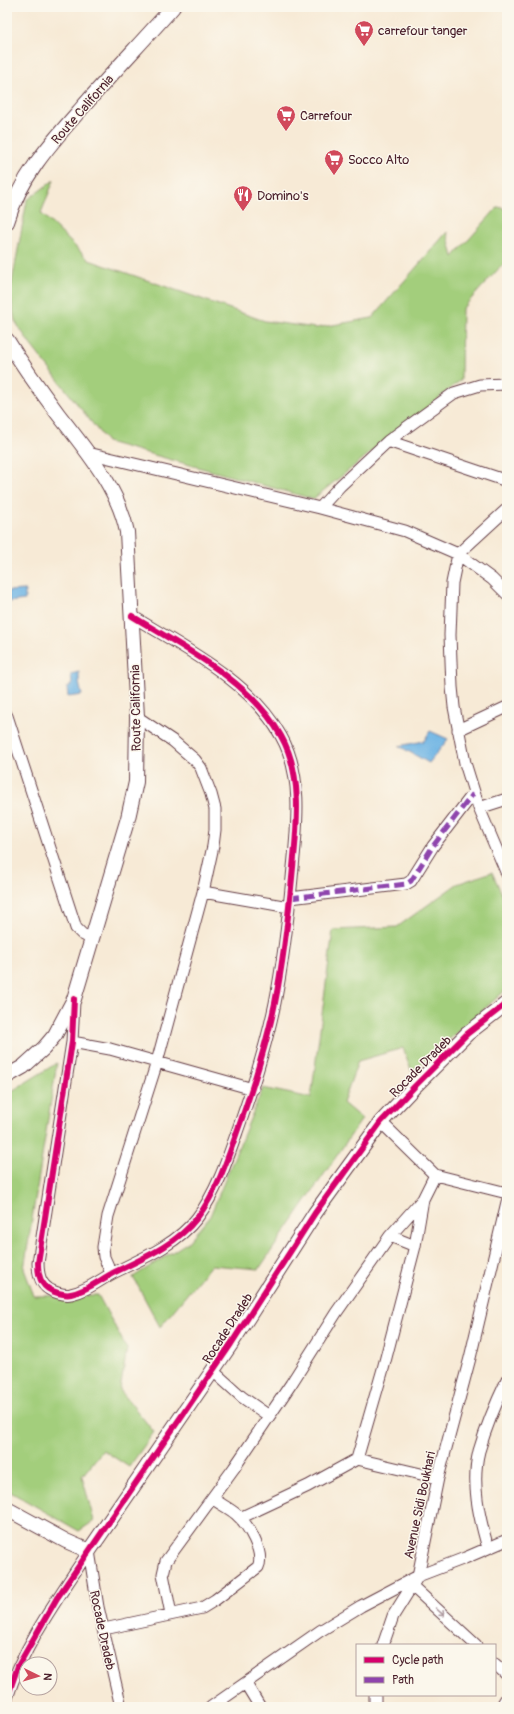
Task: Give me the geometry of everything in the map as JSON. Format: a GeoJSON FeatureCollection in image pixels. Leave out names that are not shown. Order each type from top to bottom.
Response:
{"type":"FeatureCollection","features":[{"type":"Feature","properties":{"kind":"street","name":"Route California"},"geometry":{"type":"LineString","coordinates":[[7,222],[11,208],[28,174],[49,146],[173,7]]}},
{"type":"Feature","properties":{"kind":"street","name":"Route California"},"geometry":{"type":"LineString","coordinates":[[7,1076],[24,1067],[44,1048],[55,1035],[74,999],[116,861],[134,787],[137,717],[127,532],[125,520],[113,492],[88,453],[38,388],[8,344]]}},
{"type":"Feature","properties":{"kind":"street"},"geometry":{"type":"LineString","coordinates":[[320,508],[340,486],[388,441],[454,394],[480,385],[507,384]]}},
{"type":"Feature","properties":{"kind":"street"},"geometry":{"type":"LineString","coordinates":[[388,441],[507,481]]}},
{"type":"Feature","properties":{"kind":"street"},"geometry":{"type":"LineString","coordinates":[[88,453],[320,508],[405,531],[458,554],[492,580],[507,594]]}},
{"type":"Feature","properties":{"kind":"street"},"geometry":{"type":"LineString","coordinates":[[507,509],[458,554],[452,583],[450,635],[452,687],[458,730],[473,794],[507,874]]}},
{"type":"Feature","properties":{"kind":"street"},"geometry":{"type":"LineString","coordinates":[[74,999],[72,1042],[38,1263],[38,1275],[42,1283],[51,1291],[66,1295],[84,1289],[111,1273],[149,1256],[171,1242],[185,1232],[198,1218],[211,1196],[225,1165],[252,1089],[275,1004],[294,855],[296,788],[293,770],[282,737],[264,711],[244,690],[203,660],[132,616]]}},
{"type":"Feature","properties":{"kind":"street"},"geometry":{"type":"LineString","coordinates":[[458,730],[507,707]]}},
{"type":"Feature","properties":{"kind":"street"},"geometry":{"type":"LineString","coordinates":[[7,716],[76,928],[82,934],[92,939]]}},
{"type":"Feature","properties":{"kind":"street"},"geometry":{"type":"LineString","coordinates":[[111,1273],[104,1257],[103,1247],[108,1216],[157,1062],[204,892],[214,846],[215,830],[215,809],[205,777],[195,760],[173,741],[137,717]]}},
{"type":"Feature","properties":{"kind":"street"},"geometry":{"type":"LineString","coordinates":[[204,892],[289,903],[406,884],[411,881],[433,846],[473,794]]}},
{"type":"Feature","properties":{"kind":"street"},"geometry":{"type":"LineString","coordinates":[[479,808],[507,799]]}},
{"type":"Feature","properties":{"kind":"street","name":"Rocade Dradeb"},"geometry":{"type":"LineString","coordinates":[[7,1698],[18,1666],[57,1598],[212,1370],[315,1213],[381,1122],[467,1034],[507,1003]]}},
{"type":"Feature","properties":{"kind":"street"},"geometry":{"type":"LineString","coordinates":[[72,1042],[110,1049],[252,1089]]}},
{"type":"Feature","properties":{"kind":"street"},"geometry":{"type":"LineString","coordinates":[[381,1122],[435,1175],[507,1193]]}},
{"type":"Feature","properties":{"kind":"street"},"geometry":{"type":"LineString","coordinates":[[171,1614],[164,1578],[164,1565],[269,1416],[336,1313],[390,1236],[422,1199],[435,1175]]}},
{"type":"Feature","properties":{"kind":"street"},"geometry":{"type":"LineString","coordinates":[[357,1460],[383,1370],[415,1246],[422,1199]]}},
{"type":"Feature","properties":{"kind":"street","name":"Avenue Sidi Boukhari"},"geometry":{"type":"LineString","coordinates":[[212,1707],[336,1621],[418,1576],[438,1478],[470,1358],[507,1205]]}},
{"type":"Feature","properties":{"kind":"street"},"geometry":{"type":"LineString","coordinates":[[390,1236],[415,1246]]}},
{"type":"Feature","properties":{"kind":"street"},"geometry":{"type":"LineString","coordinates":[[212,1370],[242,1397],[269,1416]]}},
{"type":"Feature","properties":{"kind":"street"},"geometry":{"type":"LineString","coordinates":[[488,1548],[477,1498],[476,1478],[478,1453],[492,1411],[507,1380]]}},
{"type":"Feature","properties":{"kind":"street"},"geometry":{"type":"LineString","coordinates":[[240,1518],[357,1460],[438,1478]]}},
{"type":"Feature","properties":{"kind":"street"},"geometry":{"type":"LineString","coordinates":[[104,1629],[206,1606],[259,1567],[261,1559],[259,1551],[246,1526],[240,1518],[212,1498]]}},
{"type":"Feature","properties":{"kind":"street"},"geometry":{"type":"LineString","coordinates":[[7,1509],[89,1552]]}},
{"type":"Feature","properties":{"kind":"street"},"geometry":{"type":"LineString","coordinates":[[383,1644],[393,1616],[418,1576],[507,1540]]}},
{"type":"Feature","properties":{"kind":"street","name":"Rocade Dradeb"},"geometry":{"type":"LineString","coordinates":[[89,1552],[94,1586],[121,1707]]}},
{"type":"Feature","properties":{"kind":"street"},"geometry":{"type":"LineString","coordinates":[[412,1586],[475,1644]]}},
{"type":"Feature","properties":{"kind":"street"},"geometry":{"type":"LineString","coordinates":[[496,1665],[507,1675]]}},
{"type":"Feature","properties":{"kind":"street"},"geometry":{"type":"LineString","coordinates":[[246,1684],[260,1707]]}},
{"type":"Feature","properties":{"kind":"street"},"geometry":{"type":"LineString","coordinates":[[375,1707],[376,1696]]}},
{"type":"Feature","properties":{"kind":"street"},"geometry":{"type":"LineString","coordinates":[[501,1707],[507,1698]]}},
{"type":"Feature","properties":{"kind":"green space"},"geometry":{"type":"Polygon","coordinates":[[[54,180],[41,213],[89,260],[265,321],[316,328],[372,318],[447,232],[453,257],[498,207],[507,209],[507,268],[502,265],[462,309],[461,380],[313,499],[107,442],[30,344],[15,321],[10,293],[27,200],[54,180]]]}},
{"type":"Feature","properties":{"kind":"green space"},"geometry":{"type":"Polygon","coordinates":[[[492,872],[507,905],[507,989],[412,1072],[403,1048],[358,1061],[343,1103],[362,1119],[259,1269],[211,1265],[160,1327],[133,1277],[188,1242],[210,1216],[263,1088],[311,1098],[333,930],[397,927],[457,884],[492,872]]]}},
{"type":"Feature","properties":{"kind":"green space"},"geometry":{"type":"Polygon","coordinates":[[[57,1063],[24,1269],[34,1296],[98,1295],[127,1349],[120,1390],[154,1432],[129,1467],[103,1450],[82,1476],[94,1521],[79,1531],[7,1490],[7,1094],[57,1063]]]}},
{"type":"Feature","properties":{"kind":"water"},"geometry":{"type":"Polygon","coordinates":[[[25,590],[25,600],[9,602],[8,591],[25,590]]]}},
{"type":"Feature","properties":{"kind":"water"},"geometry":{"type":"Polygon","coordinates":[[[79,672],[79,683],[82,695],[68,697],[67,688],[72,684],[71,674],[79,672]]]}},
{"type":"Feature","properties":{"kind":"water"},"geometry":{"type":"Polygon","coordinates":[[[430,731],[448,739],[429,763],[399,746],[424,741],[430,731]]]}},
{"type":"Feature","properties":{"kind":"marked path"},"geometry":{"type":"LineString","coordinates":[[290,898],[406,884],[411,881],[433,846],[473,794]]}},
{"type":"Feature","properties":{"kind":"cycle path"},"geometry":{"type":"LineString","coordinates":[[74,999],[72,1042],[38,1263],[40,1278],[45,1286],[53,1291],[66,1294],[88,1288],[170,1243],[189,1227],[197,1218],[210,1198],[233,1143],[263,1052],[275,1003],[287,925],[292,878],[297,824],[296,788],[289,752],[281,736],[268,716],[234,682],[215,667],[132,616]]}},
{"type":"Feature","properties":{"kind":"cycle path"},"geometry":{"type":"LineString","coordinates":[[7,1698],[18,1666],[57,1598],[231,1344],[315,1213],[381,1122],[467,1034],[507,1003]]}},
{"type":"Feature","properties":{"kind":"place","name":"carrefour tanger"},"geometry":{"type":"Point","coordinates":[364,47]}},
{"type":"Feature","properties":{"kind":"place","name":"Carrefour"},"geometry":{"type":"Point","coordinates":[286,132]}},
{"type":"Feature","properties":{"kind":"place","name":"Socco Alto"},"geometry":{"type":"Point","coordinates":[334,176]}},
{"type":"Feature","properties":{"kind":"place","name":"Domino's"},"geometry":{"type":"Point","coordinates":[243,212]}}]}
